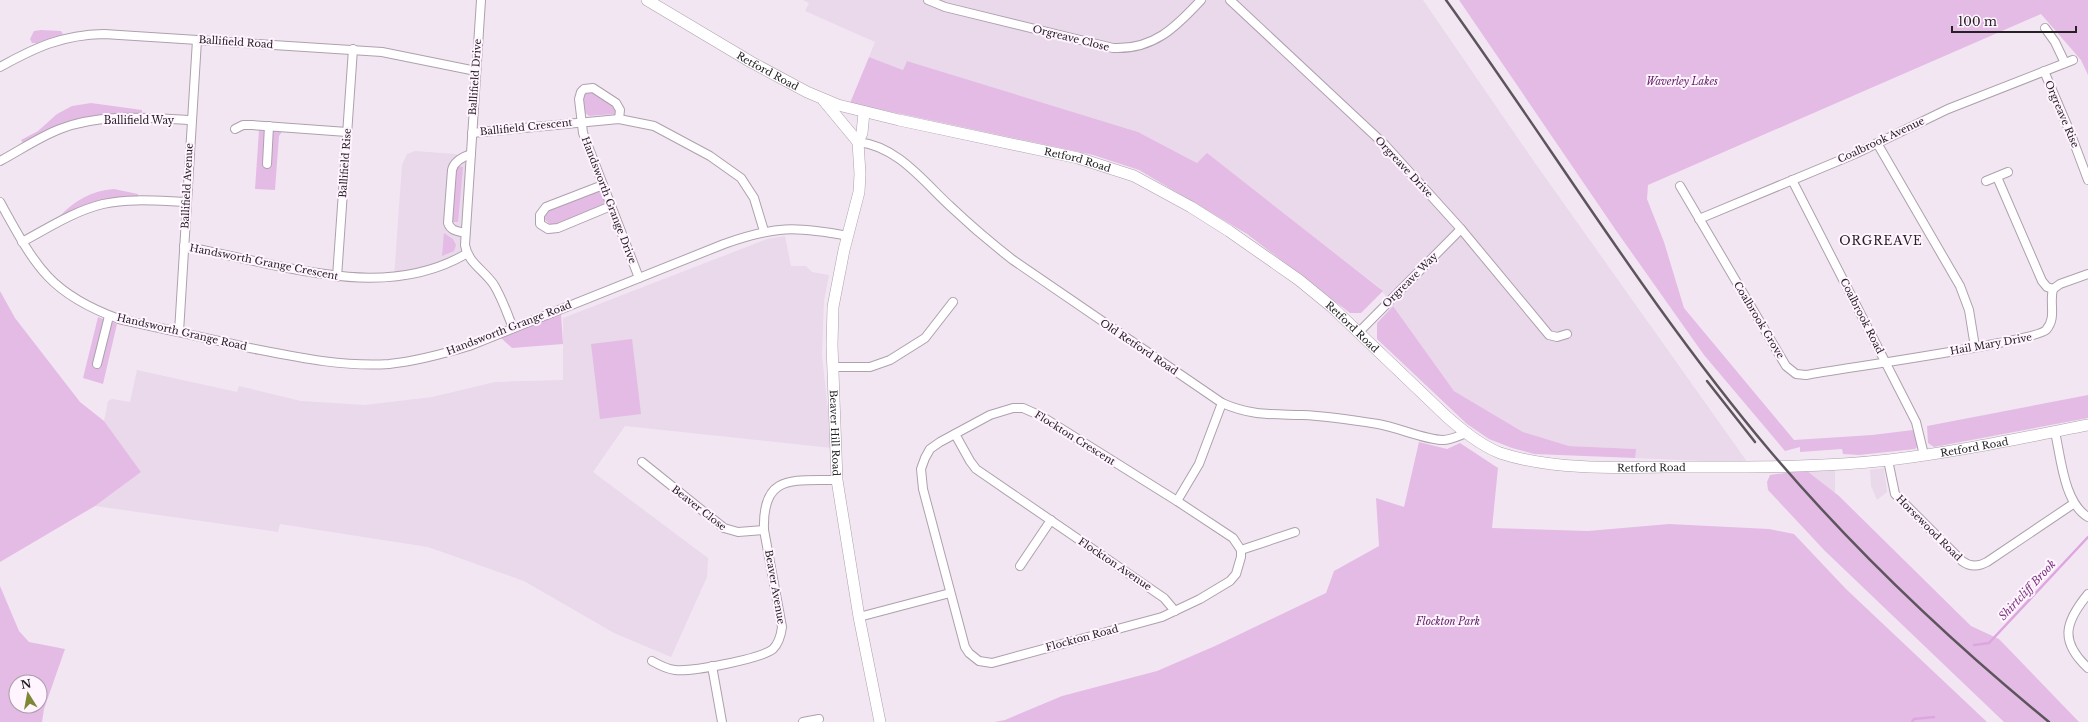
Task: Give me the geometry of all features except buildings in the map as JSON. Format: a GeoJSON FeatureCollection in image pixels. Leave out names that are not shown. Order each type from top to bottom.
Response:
{"type":"FeatureCollection","features":[{"type":"Feature","properties":{"kind":"main road","name":"Retford Road"},"geometry":{"type":"LineString","coordinates":[[647,0],[751,62],[822,99],[850,109],[1078,158],[1134,176],[1229,231],[1298,280],[1359,332],[1466,433],[1500,453],[1543,462],[1569,465],[1637,467],[1749,467],[1888,460],[1924,455],[2088,425]]}},
{"type":"Feature","properties":{"kind":"main road"},"geometry":{"type":"LineString","coordinates":[[822,99],[856,139]]}},
{"type":"Feature","properties":{"kind":"main road","name":"Beaver Hill Road"},"geometry":{"type":"LineString","coordinates":[[850,109],[856,139],[860,174],[859,192],[833,307],[833,367],[837,480],[860,617],[880,722]]}},
{"type":"Feature","properties":{"kind":"main road","name":"Beaver Hill Road"},"geometry":{"type":"LineString","coordinates":[[856,139],[862,133],[864,112]]}},
{"type":"Feature","properties":{"kind":"street","name":"Ballifield Drive"},"geometry":{"type":"LineString","coordinates":[[466,254],[465,233],[480,0]]}},
{"type":"Feature","properties":{"kind":"street","name":"Orgreave Close"},"geometry":{"type":"LineString","coordinates":[[928,0],[945,7],[980,16],[1113,48],[1125,49],[1148,44],[1160,37],[1184,19],[1201,0]]}},
{"type":"Feature","properties":{"kind":"street","name":"Orgreave Drive"},"geometry":{"type":"LineString","coordinates":[[1230,0],[1385,144],[1461,229],[1549,335],[1557,337],[1567,334]]}},
{"type":"Feature","properties":{"kind":"street"},"geometry":{"type":"LineString","coordinates":[[2045,28],[2055,42],[2065,63]]}},
{"type":"Feature","properties":{"kind":"street","name":"Ballifield Road"},"geometry":{"type":"LineString","coordinates":[[0,67],[44,44],[71,36],[104,34],[353,50],[404,55],[476,71]]}},
{"type":"Feature","properties":{"kind":"street","name":"Ballifield Avenue"},"geometry":{"type":"LineString","coordinates":[[179,332],[196,40]]}},
{"type":"Feature","properties":{"kind":"street","name":"Ballifield Rise"},"geometry":{"type":"LineString","coordinates":[[337,277],[353,50]]}},
{"type":"Feature","properties":{"kind":"street","name":"Coalbrook Avenue"},"geometry":{"type":"LineString","coordinates":[[1699,219],[1877,143],[1948,109],[2073,60]]}},
{"type":"Feature","properties":{"kind":"street","name":"Orgreave Rise"},"geometry":{"type":"LineString","coordinates":[[2044,71],[2070,132],[2088,180]]}},
{"type":"Feature","properties":{"kind":"street","name":"Ballifield Crescent"},"geometry":{"type":"LineString","coordinates":[[581,122],[579,99],[581,92],[589,88],[592,88],[616,103],[620,110],[619,119]]}},
{"type":"Feature","properties":{"kind":"street","name":"Ballifield Way"},"geometry":{"type":"LineString","coordinates":[[0,162],[54,132],[76,123],[122,118],[191,120]]}},
{"type":"Feature","properties":{"kind":"street","name":"Ballifield Crescent"},"geometry":{"type":"LineString","coordinates":[[472,133],[619,119],[640,122],[666,131],[733,172],[745,182],[754,198],[764,231]]}},
{"type":"Feature","properties":{"kind":"street","name":"Handsworth Grange Drive"},"geometry":{"type":"LineString","coordinates":[[581,122],[583,133],[639,278]]}},
{"type":"Feature","properties":{"kind":"street"},"geometry":{"type":"LineString","coordinates":[[235,128],[243,125],[347,132]]}},
{"type":"Feature","properties":{"kind":"street"},"geometry":{"type":"LineString","coordinates":[[267,164],[269,126]]}},
{"type":"Feature","properties":{"kind":"street","name":"Old Retford Road"},"geometry":{"type":"LineString","coordinates":[[856,139],[872,144],[893,154],[989,241],[1013,260],[1222,403],[1239,410],[1259,414],[1303,415],[1352,421],[1405,430],[1442,440],[1449,440],[1466,433]]}},
{"type":"Feature","properties":{"kind":"street"},"geometry":{"type":"LineString","coordinates":[[1877,143],[1951,269],[1965,298],[1975,347]]}},
{"type":"Feature","properties":{"kind":"street"},"geometry":{"type":"LineString","coordinates":[[465,233],[454,231],[450,228],[448,223],[450,185],[453,165],[463,157],[471,154]]}},
{"type":"Feature","properties":{"kind":"street"},"geometry":{"type":"LineString","coordinates":[[1986,181],[2008,172]]}},
{"type":"Feature","properties":{"kind":"street"},"geometry":{"type":"LineString","coordinates":[[1997,177],[2042,281],[2047,287],[2053,289],[2060,284],[2088,274]]}},
{"type":"Feature","properties":{"kind":"street","name":"Coalbrook Road"},"geometry":{"type":"LineString","coordinates":[[1792,180],[1916,422],[1924,455]]}},
{"type":"Feature","properties":{"kind":"street"},"geometry":{"type":"LineString","coordinates":[[603,184],[546,207],[540,215],[540,224],[548,229],[558,228],[611,206]]}},
{"type":"Feature","properties":{"kind":"street","name":"Coalbrook Grove"},"geometry":{"type":"LineString","coordinates":[[1680,186],[1786,366],[1791,371],[1800,375],[1885,362]]}},
{"type":"Feature","properties":{"kind":"street"},"geometry":{"type":"LineString","coordinates":[[22,242],[77,213],[103,204],[134,201],[186,202]]}},
{"type":"Feature","properties":{"kind":"street","name":"Handsworth Grange Road"},"geometry":{"type":"LineString","coordinates":[[0,202],[34,262],[58,287],[87,306],[109,316],[307,360],[367,364],[389,364],[430,358],[469,346],[724,244],[764,231],[798,228],[848,236]]}},
{"type":"Feature","properties":{"kind":"street","name":"Orgreave Way"},"geometry":{"type":"LineString","coordinates":[[1359,332],[1461,229]]}},
{"type":"Feature","properties":{"kind":"street","name":"Handsworth Grange Crescent"},"geometry":{"type":"LineString","coordinates":[[184,246],[301,271],[337,277],[374,279],[394,278],[433,268],[454,261],[466,254]]}},
{"type":"Feature","properties":{"kind":"street"},"geometry":{"type":"LineString","coordinates":[[466,254],[494,284],[513,328]]}},
{"type":"Feature","properties":{"kind":"street","name":"Hail Mary Drive"},"geometry":{"type":"LineString","coordinates":[[1885,362],[1975,347],[2042,333],[2047,329],[2051,319],[2053,289]]}},
{"type":"Feature","properties":{"kind":"street"},"geometry":{"type":"LineString","coordinates":[[833,367],[870,367],[890,360],[925,338],[953,302]]}},
{"type":"Feature","properties":{"kind":"street"},"geometry":{"type":"LineString","coordinates":[[97,364],[109,316]]}},
{"type":"Feature","properties":{"kind":"street"},"geometry":{"type":"LineString","coordinates":[[1222,403],[1199,464],[1177,501],[1233,538],[1241,550],[1295,532]]}},
{"type":"Feature","properties":{"kind":"street","name":"Flockton Crescent"},"geometry":{"type":"LineString","coordinates":[[950,593],[923,489],[921,469],[924,458],[930,449],[954,434],[1002,410],[1023,408],[1032,411],[1177,501]]}},
{"type":"Feature","properties":{"kind":"street"},"geometry":{"type":"LineString","coordinates":[[2055,432],[2073,504],[2088,517]]}},
{"type":"Feature","properties":{"kind":"street","name":"Flockton Avenue"},"geometry":{"type":"LineString","coordinates":[[954,434],[970,462],[976,469],[1164,598],[1175,611]]}},
{"type":"Feature","properties":{"kind":"street","name":"Horsewood Road"},"geometry":{"type":"LineString","coordinates":[[1888,460],[1895,494],[1962,561],[1971,566],[1982,565],[1987,562],[2073,504]]}},
{"type":"Feature","properties":{"kind":"street","name":"Beaver Close"},"geometry":{"type":"LineString","coordinates":[[642,462],[724,528],[738,532],[764,530]]}},
{"type":"Feature","properties":{"kind":"street","name":"Beaver Avenue"},"geometry":{"type":"LineString","coordinates":[[652,661],[663,667],[675,670],[712,666],[767,653],[778,642],[782,634],[782,627],[764,530],[767,498],[772,490],[780,484],[799,481],[837,480]]}},
{"type":"Feature","properties":{"kind":"street"},"geometry":{"type":"LineString","coordinates":[[1020,566],[1051,520]]}},
{"type":"Feature","properties":{"kind":"street","name":"Flockton Road"},"geometry":{"type":"LineString","coordinates":[[950,593],[965,647],[974,658],[986,663],[992,663],[1162,617],[1230,581],[1240,565],[1241,550]]}},
{"type":"Feature","properties":{"kind":"street"},"geometry":{"type":"LineString","coordinates":[[860,617],[950,593]]}},
{"type":"Feature","properties":{"kind":"street"},"geometry":{"type":"LineString","coordinates":[[2088,594],[2072,615],[2068,635],[2069,645],[2074,654],[2088,668]]}},
{"type":"Feature","properties":{"kind":"street"},"geometry":{"type":"LineString","coordinates":[[712,666],[722,722]]}},
{"type":"Feature","properties":{"kind":"street"},"geometry":{"type":"LineString","coordinates":[[804,722],[819,719]]}},
{"type":"Feature","properties":{"kind":"shaded area"},"geometry":{"type":"Polygon","coordinates":[[[803,0],[1423,0],[1535,163],[1748,463],[1635,458],[1635,449],[1569,446],[1523,432],[1454,391],[1380,288],[1207,154],[1197,163],[1138,132],[907,61],[903,70],[869,57],[875,42],[805,11],[809,3],[803,0]]]}},
{"type":"Feature","properties":{"kind":"shaded area"},"geometry":{"type":"Polygon","coordinates":[[[415,151],[455,154],[463,157],[471,154],[466,254],[394,278],[402,165],[407,154],[415,151]]]}},
{"type":"Feature","properties":{"kind":"shaded area"},"geometry":{"type":"Polygon","coordinates":[[[785,236],[791,266],[806,266],[812,272],[829,275],[824,301],[822,355],[832,448],[625,426],[593,472],[708,558],[707,577],[671,657],[614,633],[524,581],[428,547],[280,524],[278,532],[95,506],[141,472],[104,421],[108,401],[112,399],[130,402],[137,370],[237,392],[239,386],[301,401],[365,405],[432,397],[495,382],[563,380],[563,318],[767,239],[785,236]]]}},
{"type":"Feature","properties":{"kind":"shaded area"},"geometry":{"type":"Polygon","coordinates":[[[1884,468],[1887,492],[1877,500],[1871,486],[1870,470],[1884,468]]]}},
{"type":"Feature","properties":{"kind":"shaded area"},"geometry":{"type":"Polygon","coordinates":[[[1835,470],[1835,493],[1808,471],[1835,470]]]}},
{"type":"Feature","properties":{"kind":"green space","name":"Waverley Lakes"},"geometry":{"type":"Polygon","coordinates":[[[1459,0],[2088,0],[2088,75],[2081,60],[2041,14],[1648,185],[1647,199],[1664,242],[1684,308],[1794,440],[1872,435],[1913,430],[1918,446],[1915,449],[1859,455],[1843,454],[1842,449],[1800,452],[1800,447],[1785,451],[1704,355],[1615,229],[1459,0]]]}},
{"type":"Feature","properties":{"kind":"green space"},"geometry":{"type":"Polygon","coordinates":[[[34,31],[61,31],[63,34],[37,43],[32,43],[30,39],[34,31]]]}},
{"type":"Feature","properties":{"kind":"green space"},"geometry":{"type":"Polygon","coordinates":[[[869,57],[903,70],[907,61],[1138,132],[1197,163],[1207,153],[1383,291],[1361,313],[1350,313],[1247,234],[1139,170],[1093,155],[850,103],[869,57]]]}},
{"type":"Feature","properties":{"kind":"green space"},"geometry":{"type":"Polygon","coordinates":[[[586,92],[591,92],[615,107],[617,112],[615,114],[589,116],[583,111],[581,98],[586,92]]]}},
{"type":"Feature","properties":{"kind":"green space"},"geometry":{"type":"Polygon","coordinates":[[[91,103],[142,110],[142,115],[108,115],[80,119],[53,128],[23,143],[21,140],[38,131],[57,114],[72,106],[91,103]]]}},
{"type":"Feature","properties":{"kind":"green space"},"geometry":{"type":"Polygon","coordinates":[[[259,130],[283,130],[279,136],[275,190],[255,189],[259,130]]]}},
{"type":"Feature","properties":{"kind":"green space"},"geometry":{"type":"Polygon","coordinates":[[[456,166],[463,167],[458,222],[451,222],[456,166]]]}},
{"type":"Feature","properties":{"kind":"green space"},"geometry":{"type":"Polygon","coordinates":[[[114,189],[138,194],[138,197],[91,203],[59,217],[77,201],[84,197],[98,192],[114,189]]]}},
{"type":"Feature","properties":{"kind":"green space"},"geometry":{"type":"Polygon","coordinates":[[[597,191],[602,192],[605,200],[603,206],[558,224],[551,225],[544,219],[546,212],[551,208],[597,191]]]}},
{"type":"Feature","properties":{"kind":"green space"},"geometry":{"type":"Polygon","coordinates":[[[444,233],[453,239],[456,245],[454,251],[442,256],[444,233]]]}},
{"type":"Feature","properties":{"kind":"green space"},"geometry":{"type":"Polygon","coordinates":[[[0,291],[15,318],[80,402],[104,421],[141,472],[95,506],[0,562],[0,291]]]}},
{"type":"Feature","properties":{"kind":"green space"},"geometry":{"type":"Polygon","coordinates":[[[1393,306],[1454,391],[1523,432],[1569,446],[1636,449],[1635,458],[1534,454],[1512,448],[1489,439],[1467,424],[1377,339],[1377,323],[1393,306]]]}},
{"type":"Feature","properties":{"kind":"green space"},"geometry":{"type":"Polygon","coordinates":[[[561,314],[563,344],[512,348],[501,338],[561,314]]]}},
{"type":"Feature","properties":{"kind":"green space"},"geometry":{"type":"Polygon","coordinates":[[[98,317],[117,324],[103,384],[83,378],[98,317]]]}},
{"type":"Feature","properties":{"kind":"green space"},"geometry":{"type":"Polygon","coordinates":[[[632,339],[641,414],[600,419],[591,344],[632,339]]]}},
{"type":"Feature","properties":{"kind":"green space"},"geometry":{"type":"Polygon","coordinates":[[[2088,395],[2088,418],[1934,447],[1928,443],[1927,426],[2088,395]]]}},
{"type":"Feature","properties":{"kind":"green space","name":"Flockton Park"},"geometry":{"type":"Polygon","coordinates":[[[1419,442],[1447,449],[1460,443],[1498,468],[1492,528],[1588,531],[1669,524],[1769,529],[1794,534],[1846,589],[1987,722],[994,722],[1005,720],[1062,696],[1157,671],[1215,646],[1326,593],[1334,571],[1379,546],[1376,498],[1404,507],[1419,442]]]}},
{"type":"Feature","properties":{"kind":"green space"},"geometry":{"type":"Polygon","coordinates":[[[1806,470],[1839,496],[1971,626],[1999,639],[2079,722],[2004,722],[1825,551],[1768,490],[1767,482],[1770,475],[1806,470]]]}},
{"type":"Feature","properties":{"kind":"green space"},"geometry":{"type":"Polygon","coordinates":[[[0,586],[19,631],[29,642],[65,649],[48,698],[48,674],[8,674],[8,714],[43,714],[42,722],[0,722],[0,586]]]}},
{"type":"Feature","properties":{"kind":"waterway","name":"Shirtcliff Brook"},"geometry":{"type":"LineString","coordinates":[[1974,645],[1989,643],[2088,537]]}},
{"type":"Feature","properties":{"kind":"waterway","name":"Shirtcliff Brook"},"geometry":{"type":"LineString","coordinates":[[1912,722],[1914,719],[1934,717]]}},
{"type":"Feature","properties":{"kind":"railway"},"geometry":{"type":"LineString","coordinates":[[1446,0],[1684,342],[1770,451],[1835,524],[1904,593],[1975,659],[2049,722]]}},
{"type":"Feature","properties":{"kind":"railway"},"geometry":{"type":"LineString","coordinates":[[1707,381],[1755,442]]}},
{"type":"Feature","properties":{"kind":"district","name":"ORGREAVE"},"geometry":{"type":"Point","coordinates":[1881,240]}}]}
